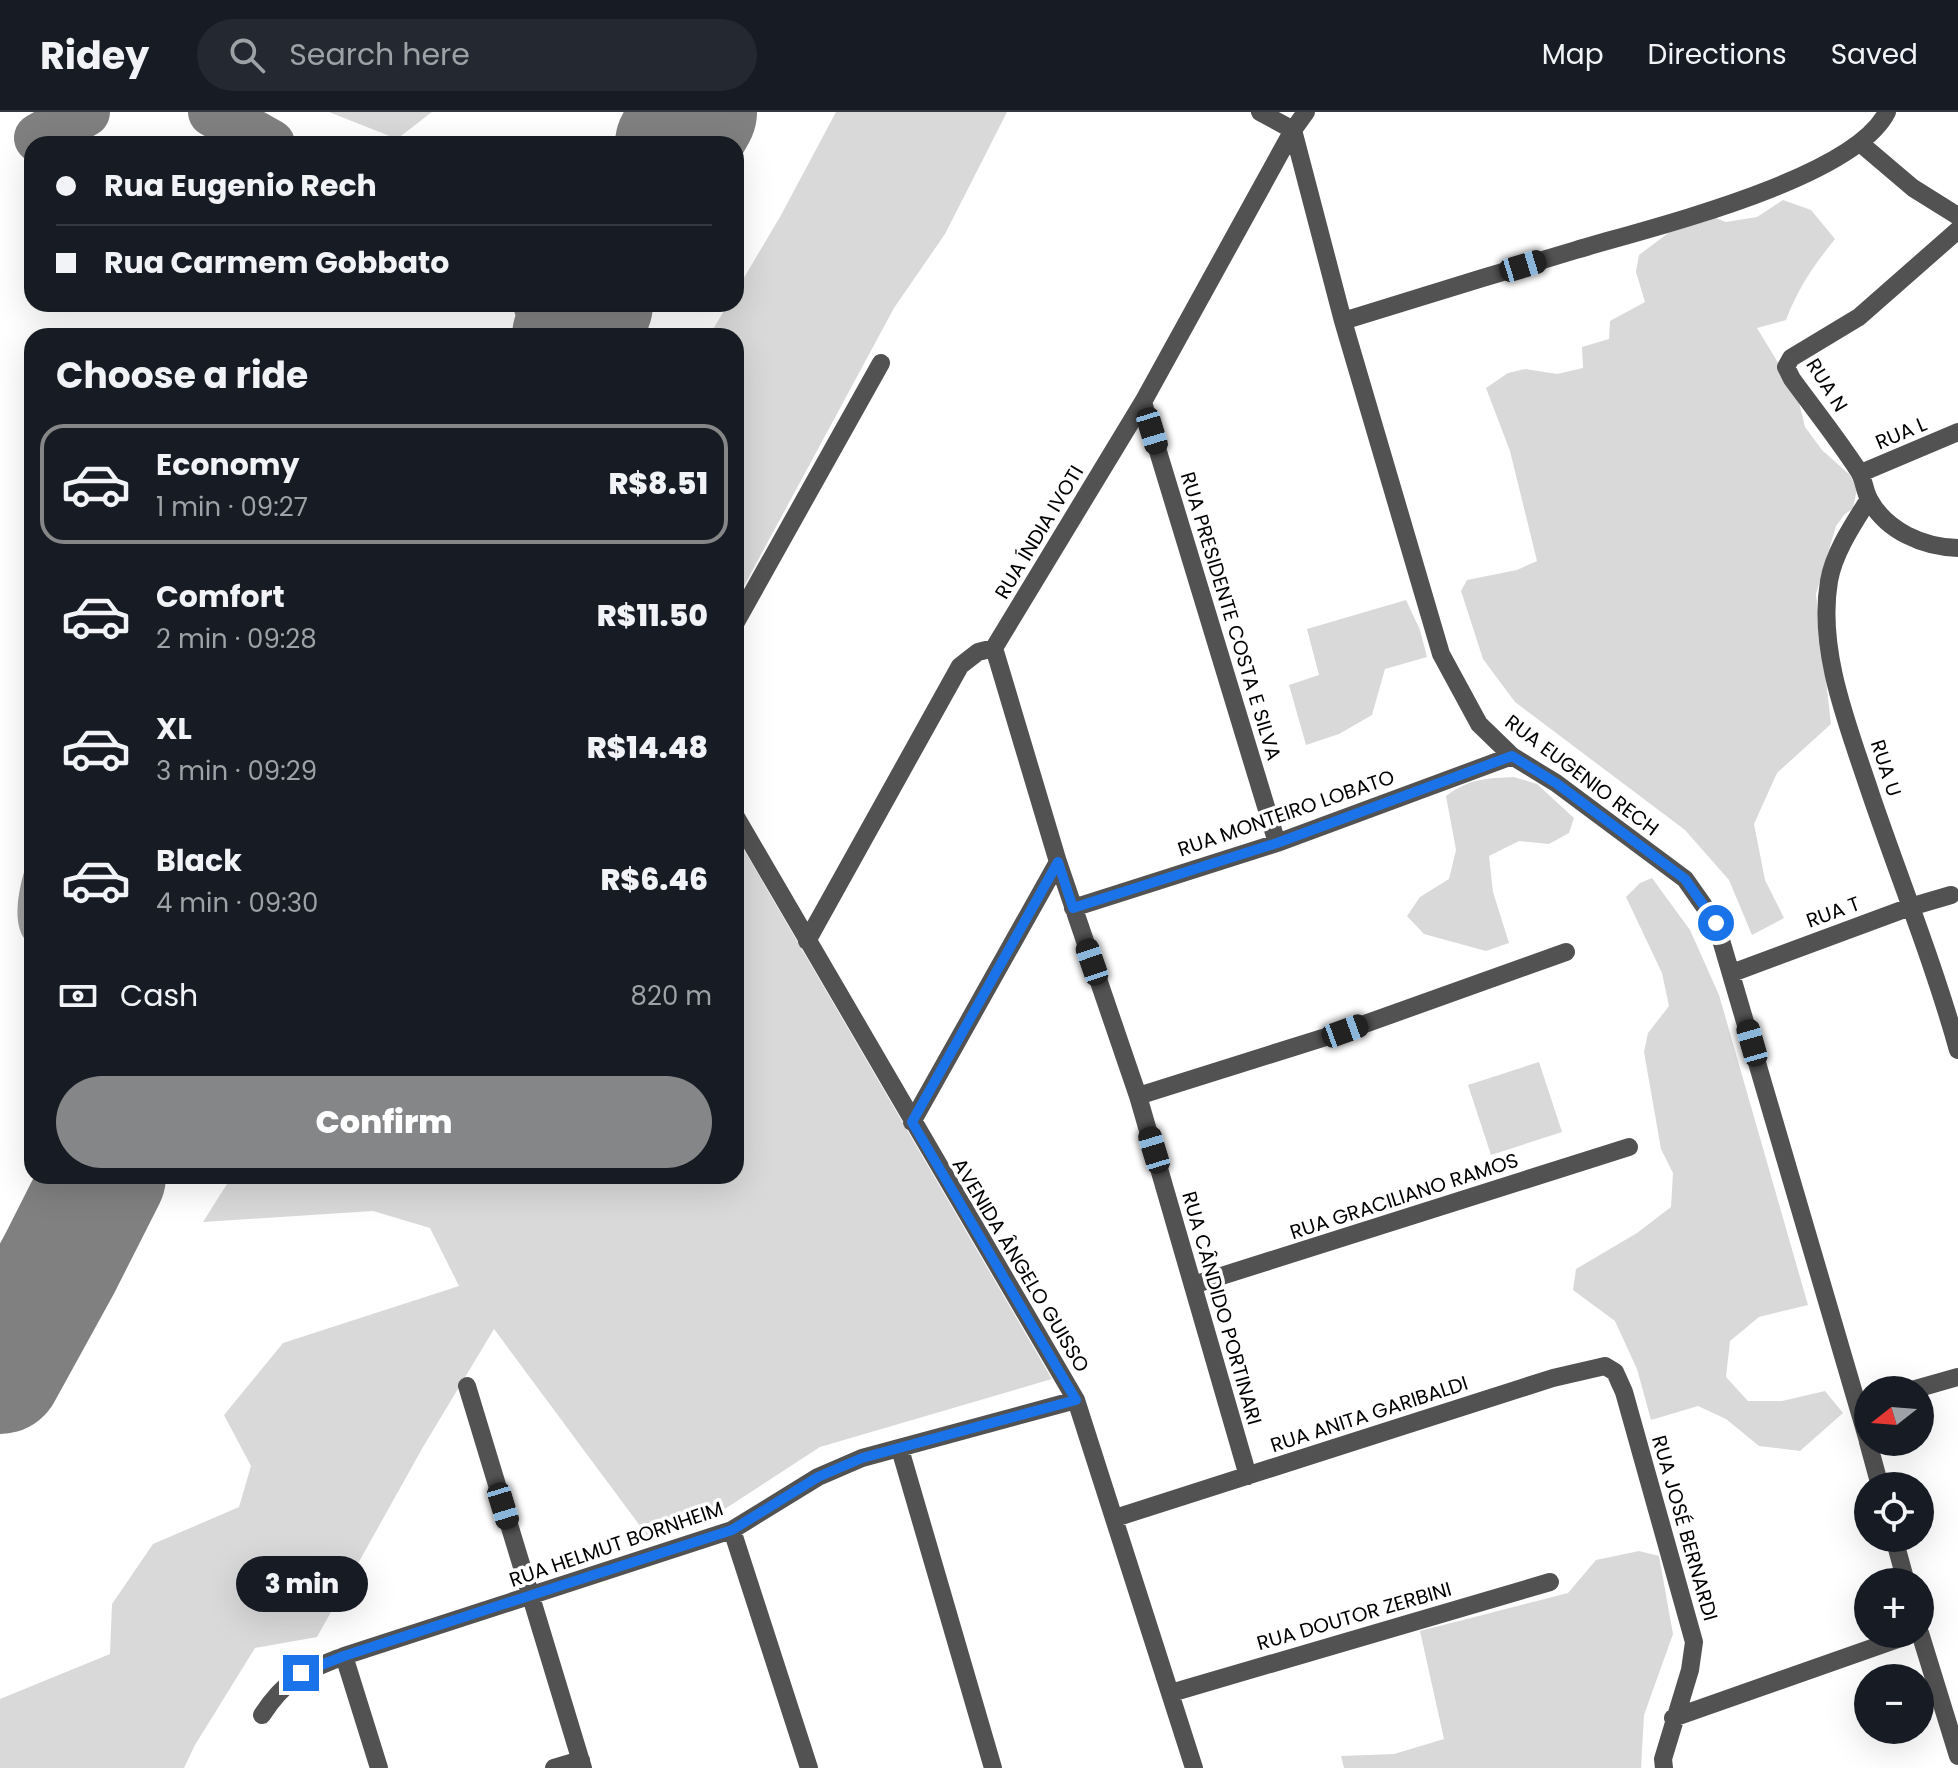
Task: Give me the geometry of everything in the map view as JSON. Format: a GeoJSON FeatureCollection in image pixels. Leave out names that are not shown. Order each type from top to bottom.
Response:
{"type":"FeatureCollection","features":[{"type":"Feature","properties":{"kind":"street"},"geometry":{"type":"LineString","coordinates":[[1260,112],[1305,118]]}},
{"type":"Feature","properties":{"kind":"street"},"geometry":{"type":"LineString","coordinates":[[1343,321],[1755,196],[1860,143],[1882,122],[1887,112]]}},
{"type":"Feature","properties":{"kind":"street","name":"RUA EUGENIO RECH"},"geometry":{"type":"LineString","coordinates":[[1305,118],[1343,321],[1441,654],[1479,724],[1512,756],[1556,783],[1685,879],[1716,923],[1854,1376]]}},
{"type":"Feature","properties":{"kind":"street","name":"RUA ÍNDIA IVOTI"},"geometry":{"type":"LineString","coordinates":[[994,648],[1143,402],[1305,118]]}},
{"type":"Feature","properties":{"kind":"street"},"geometry":{"type":"LineString","coordinates":[[1860,143],[1913,188],[1958,216]]}},
{"type":"Feature","properties":{"kind":"street","name":"RUA N"},"geometry":{"type":"LineString","coordinates":[[1950,548],[1898,531],[1882,516],[1869,499],[1861,473],[1786,367],[1791,358],[1859,317],[1958,230]]}},
{"type":"Feature","properties":{"kind":"street"},"geometry":{"type":"LineString","coordinates":[[744,608],[881,363]]}},
{"type":"Feature","properties":{"kind":"street","name":"RUA PRESIDENTE COSTA E SILVA"},"geometry":{"type":"LineString","coordinates":[[1143,402],[1277,843]]}},
{"type":"Feature","properties":{"kind":"street","name":"RUA L"},"geometry":{"type":"LineString","coordinates":[[1861,473],[1958,432]]}},
{"type":"Feature","properties":{"kind":"street","name":"RUA U"},"geometry":{"type":"LineString","coordinates":[[1869,499],[1847,535],[1829,579],[1826,629],[1836,680],[1856,748],[1945,1002],[1958,1050]]}},
{"type":"Feature","properties":{"kind":"street"},"geometry":{"type":"LineString","coordinates":[[807,941],[960,666],[978,652],[994,648]]}},
{"type":"Feature","properties":{"kind":"street","name":"RUA CÂNDIDO PORTINARI"},"geometry":{"type":"LineString","coordinates":[[994,648],[1058,862],[1138,1096],[1248,1476]]}},
{"type":"Feature","properties":{"kind":"street","name":"RUA MONTEIRO LOBATO"},"geometry":{"type":"LineString","coordinates":[[1073,908],[1277,843],[1512,756]]}},
{"type":"Feature","properties":{"kind":"street","name":"AVENIDA ÂNGELO GUISSO"},"geometry":{"type":"LineString","coordinates":[[744,831],[1076,1400],[1194,1768]]}},
{"type":"Feature","properties":{"kind":"street"},"geometry":{"type":"LineString","coordinates":[[912,1122],[1058,862]]}},
{"type":"Feature","properties":{"kind":"street","name":"RUA T"},"geometry":{"type":"LineString","coordinates":[[1732,973],[1910,907],[1951,895]]}},
{"type":"Feature","properties":{"kind":"street"},"geometry":{"type":"LineString","coordinates":[[1138,1096],[1345,1031],[1566,952]]}},
{"type":"Feature","properties":{"kind":"street","name":"RUA GRACILIANO RAMOS"},"geometry":{"type":"LineString","coordinates":[[1193,1285],[1629,1147]]}},
{"type":"Feature","properties":{"kind":"street","name":"RUA ANITA GARIBALDI"},"geometry":{"type":"LineString","coordinates":[[1115,1518],[1553,1378],[1605,1366],[1615,1372],[1624,1392]]}},
{"type":"Feature","properties":{"kind":"street"},"geometry":{"type":"LineString","coordinates":[[1934,1384],[1958,1377]]}},
{"type":"Feature","properties":{"kind":"street"},"geometry":{"type":"LineString","coordinates":[[467,1386],[582,1764],[554,1768]]}},
{"type":"Feature","properties":{"kind":"street","name":"RUA JOSÉ BERNARDI"},"geometry":{"type":"LineString","coordinates":[[1624,1392],[1694,1642],[1690,1670],[1663,1759],[1664,1768]]}},
{"type":"Feature","properties":{"kind":"street","name":"RUA HELMUT BORNHEIM"},"geometry":{"type":"LineString","coordinates":[[262,1715],[278,1691],[301,1673],[344,1656],[732,1530],[818,1477],[862,1458],[1076,1400]]}},
{"type":"Feature","properties":{"kind":"street"},"geometry":{"type":"LineString","coordinates":[[900,1449],[993,1768]]}},
{"type":"Feature","properties":{"kind":"street"},"geometry":{"type":"LineString","coordinates":[[732,1530],[809,1768]]}},
{"type":"Feature","properties":{"kind":"street","name":"RUA DOUTOR ZERBINI"},"geometry":{"type":"LineString","coordinates":[[1171,1693],[1550,1582]]}},
{"type":"Feature","properties":{"kind":"street"},"geometry":{"type":"LineString","coordinates":[[1673,1718],[1872,1648]]}},
{"type":"Feature","properties":{"kind":"street"},"geometry":{"type":"LineString","coordinates":[[1925,1648],[1958,1756]]}},
{"type":"Feature","properties":{"kind":"street"},"geometry":{"type":"LineString","coordinates":[[344,1656],[379,1768]]}},
{"type":"Feature","properties":{"kind":"shaded area"},"geometry":{"type":"Polygon","coordinates":[[[329,112],[432,112],[401,136],[389,136],[329,112]]]}},
{"type":"Feature","properties":{"kind":"shaded area"},"geometry":{"type":"Polygon","coordinates":[[[836,112],[1007,112],[945,234],[894,308],[744,586],[744,328],[714,328],[723,312],[744,312],[744,278],[836,112]]]}},
{"type":"Feature","properties":{"kind":"shaded area"},"geometry":{"type":"Polygon","coordinates":[[[1783,200],[1811,210],[1835,239],[1807,277],[1786,320],[1757,328],[1797,394],[1805,427],[1822,450],[1850,475],[1857,489],[1853,508],[1836,526],[1816,594],[1831,724],[1777,773],[1754,824],[1765,880],[1784,918],[1752,935],[1729,880],[1685,830],[1515,702],[1483,659],[1461,591],[1467,580],[1517,570],[1537,561],[1510,451],[1486,388],[1508,373],[1525,369],[1557,374],[1583,368],[1582,347],[1609,339],[1610,321],[1645,302],[1636,272],[1639,255],[1679,225],[1711,216],[1726,222],[1757,217],[1783,200]]]}},
{"type":"Feature","properties":{"kind":"shaded area"},"geometry":{"type":"Polygon","coordinates":[[[1406,600],[1420,630],[1427,657],[1385,669],[1372,715],[1339,734],[1306,745],[1289,685],[1319,675],[1307,629],[1406,600]]]}},
{"type":"Feature","properties":{"kind":"shaded area"},"geometry":{"type":"Polygon","coordinates":[[[1514,777],[1537,784],[1574,818],[1569,833],[1549,844],[1519,841],[1489,856],[1493,892],[1509,943],[1486,951],[1424,934],[1407,916],[1420,897],[1449,879],[1456,850],[1446,796],[1478,780],[1514,777]]]}},
{"type":"Feature","properties":{"kind":"shaded area"},"geometry":{"type":"Polygon","coordinates":[[[744,850],[1052,1379],[820,1447],[717,1514],[649,1538],[494,1329],[423,1447],[317,1637],[255,1648],[184,1768],[0,1768],[0,1699],[110,1654],[112,1604],[153,1544],[239,1507],[251,1466],[224,1415],[283,1343],[459,1286],[430,1228],[373,1211],[203,1222],[227,1184],[744,1184],[744,850]]]}},
{"type":"Feature","properties":{"kind":"shaded area"},"geometry":{"type":"Polygon","coordinates":[[[24,872],[24,938],[17,915],[24,872]]]}},
{"type":"Feature","properties":{"kind":"shaded area"},"geometry":{"type":"Polygon","coordinates":[[[1652,878],[1690,930],[1719,995],[1808,1305],[1759,1317],[1730,1341],[1726,1377],[1748,1401],[1782,1401],[1825,1391],[1843,1413],[1800,1451],[1759,1446],[1726,1419],[1698,1406],[1651,1420],[1637,1369],[1615,1321],[1573,1290],[1576,1269],[1637,1233],[1671,1207],[1673,1173],[1661,1149],[1644,1052],[1648,1033],[1669,1006],[1662,973],[1626,897],[1640,883],[1652,878]]]}},
{"type":"Feature","properties":{"kind":"shaded area"},"geometry":{"type":"Polygon","coordinates":[[[1539,1062],[1562,1132],[1491,1155],[1468,1085],[1539,1062]]]}},
{"type":"Feature","properties":{"kind":"shaded area"},"geometry":{"type":"Polygon","coordinates":[[[1639,1551],[1659,1556],[1673,1634],[1644,1715],[1641,1768],[1344,1768],[1341,1756],[1394,1754],[1444,1739],[1420,1631],[1568,1593],[1596,1560],[1639,1551]]]}},
{"type":"Feature","properties":{"kind":"taxiway"},"geometry":{"type":"LineString","coordinates":[[43,136],[85,112]]}},
{"type":"Feature","properties":{"kind":"taxiway"},"geometry":{"type":"LineString","coordinates":[[213,112],[256,136]]}},
{"type":"Feature","properties":{"kind":"taxiway"},"geometry":{"type":"LineString","coordinates":[[541,312],[548,328]]}},
{"type":"Feature","properties":{"kind":"taxiway"},"geometry":{"type":"LineString","coordinates":[[0,1299],[31,1289],[60,1263]]}},
{"type":"Feature","properties":{"kind":"runway"},"geometry":{"type":"LineString","coordinates":[[682,136],[695,112]]}},
{"type":"Feature","properties":{"kind":"runway"},"geometry":{"type":"LineString","coordinates":[[578,328],[587,312]]}},
{"type":"Feature","properties":{"kind":"runway"},"geometry":{"type":"LineString","coordinates":[[0,1372],[100,1184]]}},
{"type":"Feature","properties":{"kind":"route"},"geometry":{"type":"LineString","coordinates":[[301,1673],[344,1656],[732,1530],[818,1477],[862,1458],[1076,1400],[912,1122],[1058,862],[1073,908],[1277,843],[1512,756],[1556,783],[1685,879],[1716,923]]}}]}
